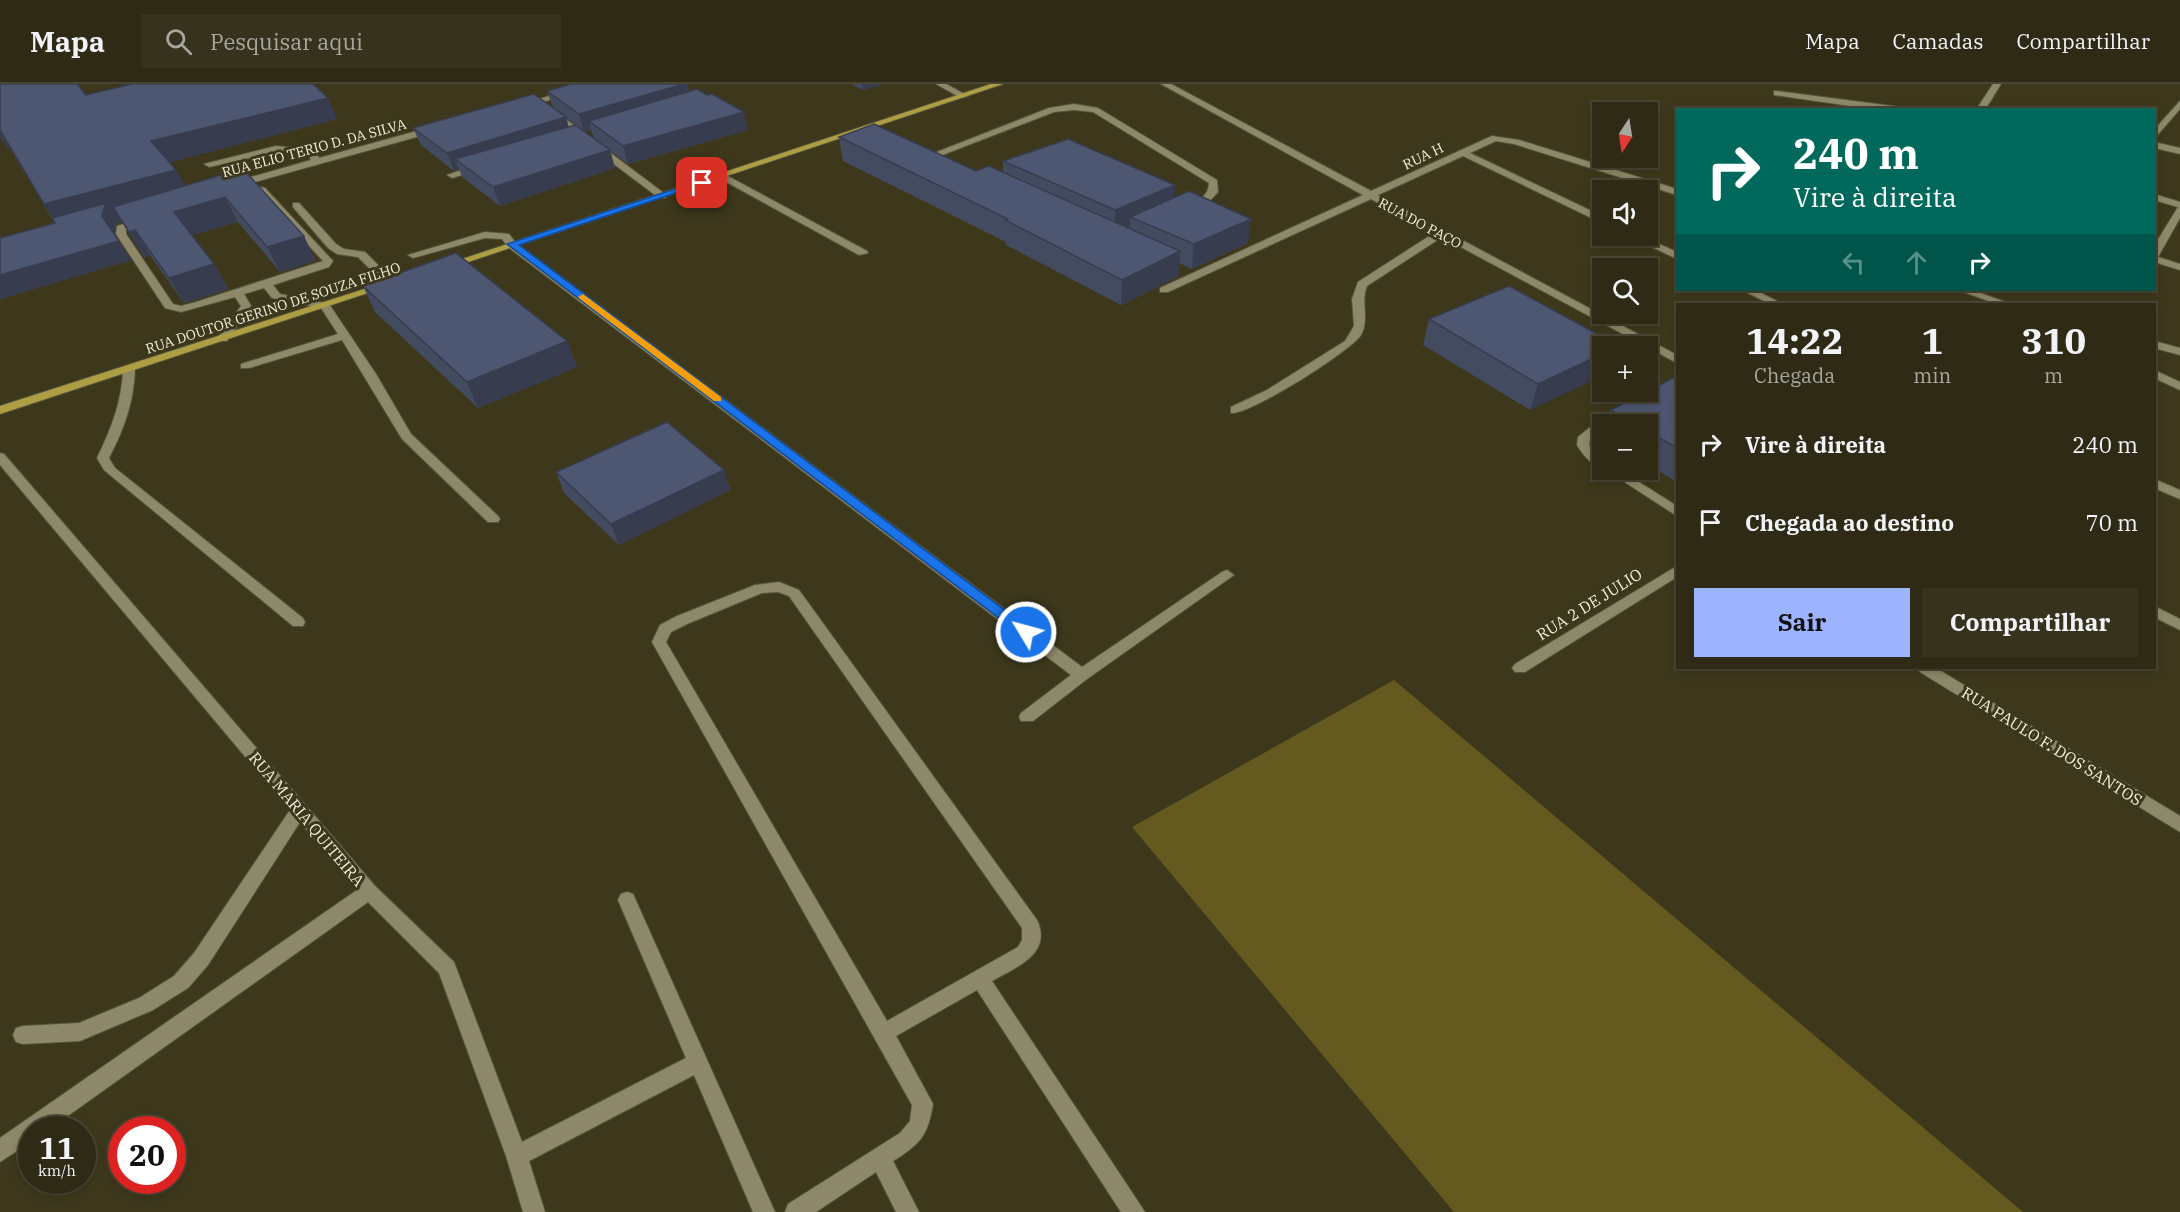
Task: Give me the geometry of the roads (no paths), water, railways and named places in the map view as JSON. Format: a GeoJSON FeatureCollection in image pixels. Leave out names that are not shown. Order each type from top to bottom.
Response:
{"type":"FeatureCollection","features":[{"type":"Feature","properties":{"kind":"main road"},"geometry":{"type":"LineString","coordinates":[[435,270],[722,176],[872,131],[999,84]]}},
{"type":"Feature","properties":{"kind":"main road","name":"RUA DOUTOR GERINO DE SOUZA FILHO"},"geometry":{"type":"LineString","coordinates":[[0,410],[402,280]]}},
{"type":"Feature","properties":{"kind":"street"},"geometry":{"type":"LineString","coordinates":[[514,107],[600,84]]}},
{"type":"Feature","properties":{"kind":"street"},"geometry":{"type":"LineString","coordinates":[[940,84],[964,96]]}},
{"type":"Feature","properties":{"kind":"street","name":"RUA DO PAÇO"},"geometry":{"type":"LineString","coordinates":[[1165,84],[1676,359]]}},
{"type":"Feature","properties":{"kind":"street"},"geometry":{"type":"LineString","coordinates":[[1981,108],[1997,84]]}},
{"type":"Feature","properties":{"kind":"street"},"geometry":{"type":"LineString","coordinates":[[1777,93],[1886,108]]}},
{"type":"Feature","properties":{"kind":"street"},"geometry":{"type":"LineString","coordinates":[[2156,134],[2180,104]]}},
{"type":"Feature","properties":{"kind":"street"},"geometry":{"type":"LineString","coordinates":[[929,157],[1052,110],[1074,107],[1095,110],[1214,182],[1213,192],[1204,202],[1174,215]]}},
{"type":"Feature","properties":{"kind":"street"},"geometry":{"type":"LineString","coordinates":[[545,109],[662,196]]}},
{"type":"Feature","properties":{"kind":"street"},"geometry":{"type":"LineString","coordinates":[[2170,116],[2180,118]]}},
{"type":"Feature","properties":{"kind":"street","name":"RUA ELIO TERIO D. DA SILVA"},"geometry":{"type":"LineString","coordinates":[[147,209],[449,125]]}},
{"type":"Feature","properties":{"kind":"street"},"geometry":{"type":"LineString","coordinates":[[573,139],[595,133]]}},
{"type":"Feature","properties":{"kind":"street","name":"RUA H"},"geometry":{"type":"LineString","coordinates":[[1164,290],[1188,274],[1371,196],[1486,140],[1501,138],[1676,192]]}},
{"type":"Feature","properties":{"kind":"street"},"geometry":{"type":"LineString","coordinates":[[2156,145],[2180,151]]}},
{"type":"Feature","properties":{"kind":"street"},"geometry":{"type":"LineString","coordinates":[[209,164],[276,149],[310,152],[317,162]]}},
{"type":"Feature","properties":{"kind":"street"},"geometry":{"type":"LineString","coordinates":[[919,152],[939,161]]}},
{"type":"Feature","properties":{"kind":"street"},"geometry":{"type":"LineString","coordinates":[[1461,152],[1592,215]]}},
{"type":"Feature","properties":{"kind":"street"},"geometry":{"type":"LineString","coordinates":[[452,175],[485,165]]}},
{"type":"Feature","properties":{"kind":"street"},"geometry":{"type":"LineString","coordinates":[[722,176],[863,253]]}},
{"type":"Feature","properties":{"kind":"street"},"geometry":{"type":"LineString","coordinates":[[250,188],[262,189],[328,261],[319,268],[238,293],[181,309],[170,306],[121,234],[121,228],[250,188]]}},
{"type":"Feature","properties":{"kind":"street"},"geometry":{"type":"LineString","coordinates":[[2156,198],[2180,205]]}},
{"type":"Feature","properties":{"kind":"street"},"geometry":{"type":"LineString","coordinates":[[296,205],[332,246],[341,252],[361,254],[391,284]]}},
{"type":"Feature","properties":{"kind":"street"},"geometry":{"type":"LineString","coordinates":[[2156,253],[2180,210]]}},
{"type":"Feature","properties":{"kind":"street"},"geometry":{"type":"LineString","coordinates":[[1235,410],[1271,393],[1349,343],[1359,333],[1362,324],[1358,291],[1362,284],[1441,234]]}},
{"type":"Feature","properties":{"kind":"street"},"geometry":{"type":"LineString","coordinates":[[412,255],[485,235],[505,236],[512,244],[1082,675]]}},
{"type":"Feature","properties":{"kind":"street"},"geometry":{"type":"LineString","coordinates":[[1656,246],[1676,256]]}},
{"type":"Feature","properties":{"kind":"street"},"geometry":{"type":"LineString","coordinates":[[2156,258],[2180,267]]}},
{"type":"Feature","properties":{"kind":"street"},"geometry":{"type":"LineString","coordinates":[[266,284],[276,296],[325,306],[406,436],[493,519]]}},
{"type":"Feature","properties":{"kind":"street"},"geometry":{"type":"LineString","coordinates":[[1749,291],[1776,303]]}},
{"type":"Feature","properties":{"kind":"street"},"geometry":{"type":"LineString","coordinates":[[1966,291],[2003,303]]}},
{"type":"Feature","properties":{"kind":"street"},"geometry":{"type":"LineString","coordinates":[[223,339],[246,306],[238,293]]}},
{"type":"Feature","properties":{"kind":"street"},"geometry":{"type":"LineString","coordinates":[[245,366],[345,335]]}},
{"type":"Feature","properties":{"kind":"street"},"geometry":{"type":"LineString","coordinates":[[2156,345],[2180,352]]}},
{"type":"Feature","properties":{"kind":"street"},"geometry":{"type":"LineString","coordinates":[[129,369],[129,397],[118,428],[103,458],[110,470],[298,622]]}},
{"type":"Feature","properties":{"kind":"street"},"geometry":{"type":"LineString","coordinates":[[2156,375],[2180,386]]}},
{"type":"Feature","properties":{"kind":"street"},"geometry":{"type":"LineString","coordinates":[[1622,414],[1638,405]]}},
{"type":"Feature","properties":{"kind":"street"},"geometry":{"type":"LineString","coordinates":[[1592,432],[1584,437],[1583,446],[1592,456]]}},
{"type":"Feature","properties":{"kind":"street","name":"RUA MARIA QUITEIRA"},"geometry":{"type":"LineString","coordinates":[[0,458],[369,891],[0,1151]]}},
{"type":"Feature","properties":{"kind":"street"},"geometry":{"type":"LineString","coordinates":[[1627,480],[1676,511]]}},
{"type":"Feature","properties":{"kind":"street"},"geometry":{"type":"LineString","coordinates":[[2156,484],[2180,495]]}},
{"type":"Feature","properties":{"kind":"street","name":"RUA 2 DE JULIO"},"geometry":{"type":"LineString","coordinates":[[1520,668],[1676,572]]}},
{"type":"Feature","properties":{"kind":"street"},"geometry":{"type":"LineString","coordinates":[[1027,717],[1082,675],[1227,575]]}},
{"type":"Feature","properties":{"kind":"street"},"geometry":{"type":"LineString","coordinates":[[796,1212],[907,1140],[919,1126],[922,1104],[659,642],[665,629],[760,588],[779,587],[794,593],[1031,926],[1031,945],[1025,953],[883,1033]]}},
{"type":"Feature","properties":{"kind":"street"},"geometry":{"type":"LineString","coordinates":[[2156,612],[2180,625]]}},
{"type":"Feature","properties":{"kind":"street","name":"RUA PAULO F. DOS SANTOS"},"geometry":{"type":"LineString","coordinates":[[1927,669],[2180,825]]}},
{"type":"Feature","properties":{"kind":"street"},"geometry":{"type":"LineString","coordinates":[[23,1035],[80,1032],[146,1004],[181,982],[201,959],[299,810]]}},
{"type":"Feature","properties":{"kind":"street"},"geometry":{"type":"LineString","coordinates":[[369,891],[447,968],[517,1156],[534,1212]]}},
{"type":"Feature","properties":{"kind":"street"},"geometry":{"type":"LineString","coordinates":[[627,900],[696,1063],[764,1212]]}},
{"type":"Feature","properties":{"kind":"street"},"geometry":{"type":"LineString","coordinates":[[980,979],[1134,1212]]}},
{"type":"Feature","properties":{"kind":"street"},"geometry":{"type":"LineString","coordinates":[[517,1156],[696,1063]]}},
{"type":"Feature","properties":{"kind":"street"},"geometry":{"type":"LineString","coordinates":[[880,1158],[908,1212]]}}]}
